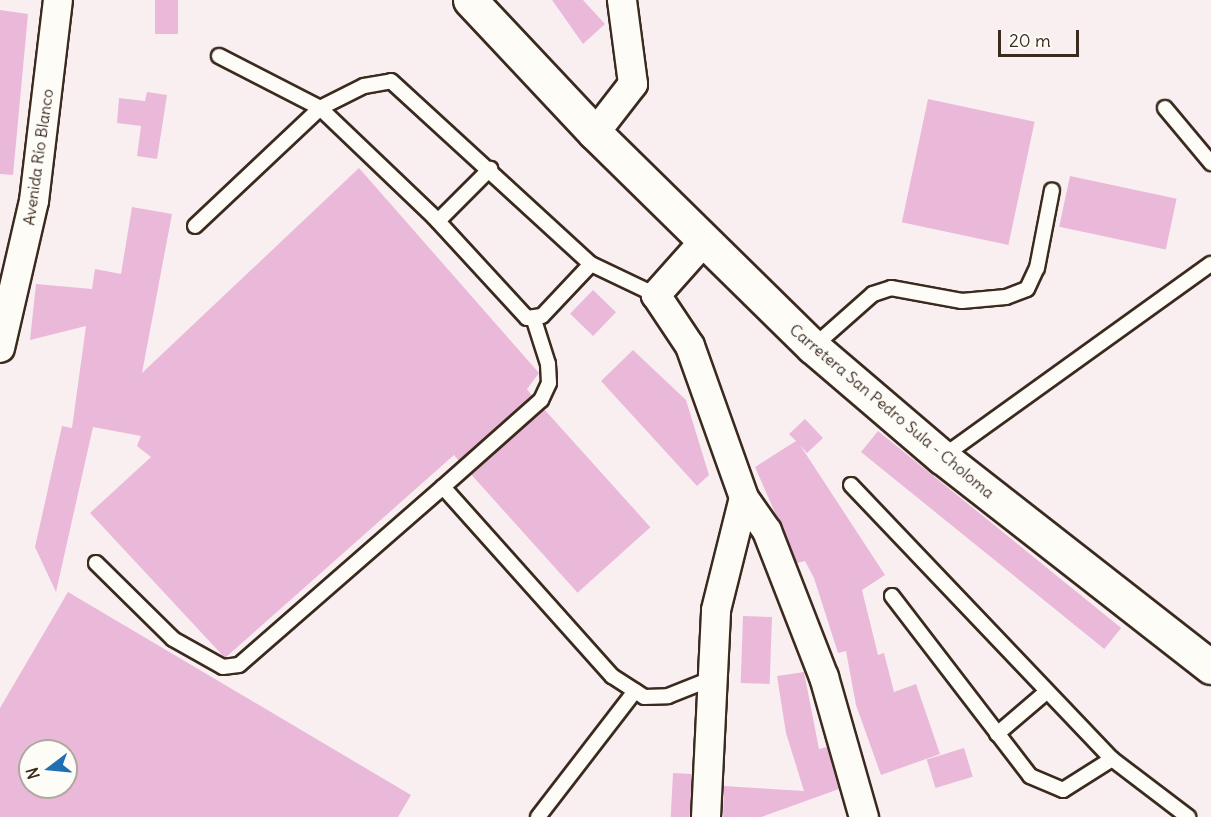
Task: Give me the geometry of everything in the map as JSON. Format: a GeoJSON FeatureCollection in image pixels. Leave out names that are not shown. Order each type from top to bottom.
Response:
{"type":"FeatureCollection","features":[{"type":"Feature","properties":{"kind":"main road","name":"Carretera San Pedro Sula - Choloma"},"geometry":{"type":"LineString","coordinates":[[470,0],[595,133],[813,347],[942,457],[1211,667]]}},
{"type":"Feature","properties":{"kind":"street","name":"Avenida Río Blanco"},"geometry":{"type":"LineString","coordinates":[[0,348],[34,201],[58,0]]}},
{"type":"Feature","properties":{"kind":"street"},"geometry":{"type":"LineString","coordinates":[[595,133],[633,84],[622,0]]}},
{"type":"Feature","properties":{"kind":"street"},"geometry":{"type":"LineString","coordinates":[[705,240],[656,295],[690,346],[744,498],[767,531],[824,677],[864,817]]}},
{"type":"Feature","properties":{"kind":"street"},"geometry":{"type":"LineString","coordinates":[[706,817],[716,610],[744,498]]}},
{"type":"Feature","properties":{"kind":"lane"},"geometry":{"type":"LineString","coordinates":[[96,563],[173,639],[223,667],[239,665],[541,399],[549,383],[548,364],[534,320],[438,221],[320,108],[219,56]]}},
{"type":"Feature","properties":{"kind":"lane"},"geometry":{"type":"LineString","coordinates":[[195,226],[320,108],[364,86],[391,81],[591,264],[656,295]]}},
{"type":"Feature","properties":{"kind":"lane"},"geometry":{"type":"LineString","coordinates":[[1165,108],[1211,163]]}},
{"type":"Feature","properties":{"kind":"lane"},"geometry":{"type":"LineString","coordinates":[[438,221],[490,170]]}},
{"type":"Feature","properties":{"kind":"lane"},"geometry":{"type":"LineString","coordinates":[[813,347],[873,294],[891,288],[962,301],[1006,297],[1027,289],[1037,268],[1052,190]]}},
{"type":"Feature","properties":{"kind":"lane"},"geometry":{"type":"LineString","coordinates":[[534,320],[591,264]]}},
{"type":"Feature","properties":{"kind":"lane"},"geometry":{"type":"LineString","coordinates":[[942,457],[1211,264]]}},
{"type":"Feature","properties":{"kind":"lane"},"geometry":{"type":"LineString","coordinates":[[851,485],[1045,693],[1112,759],[1188,817]]}},
{"type":"Feature","properties":{"kind":"lane"},"geometry":{"type":"LineString","coordinates":[[443,487],[612,676],[644,697],[668,696],[713,678]]}},
{"type":"Feature","properties":{"kind":"lane"},"geometry":{"type":"LineString","coordinates":[[892,596],[1030,776],[1045,786],[1063,790],[1112,759]]}},
{"type":"Feature","properties":{"kind":"lane"},"geometry":{"type":"LineString","coordinates":[[538,817],[634,691]]}},
{"type":"Feature","properties":{"kind":"lane"},"geometry":{"type":"LineString","coordinates":[[997,734],[1045,693]]}},
{"type":"Feature","properties":{"kind":"building"},"geometry":{"type":"Polygon","coordinates":[[[155,0],[178,0],[178,34],[155,34],[155,0]]]}},
{"type":"Feature","properties":{"kind":"building"},"geometry":{"type":"Polygon","coordinates":[[[552,0],[583,0],[605,24],[583,44],[552,0]]]}},
{"type":"Feature","properties":{"kind":"building"},"geometry":{"type":"Polygon","coordinates":[[[0,10],[28,14],[13,175],[0,174],[0,10]]]}},
{"type":"Feature","properties":{"kind":"building"},"geometry":{"type":"Polygon","coordinates":[[[147,92],[167,95],[157,159],[137,156],[141,126],[117,123],[119,98],[145,101],[147,92]]]}},
{"type":"Feature","properties":{"kind":"building"},"geometry":{"type":"Polygon","coordinates":[[[928,99],[1035,122],[1008,245],[902,222],[928,99]]]}},
{"type":"Feature","properties":{"kind":"building"},"geometry":{"type":"Polygon","coordinates":[[[359,168],[539,373],[527,389],[532,396],[459,461],[454,455],[225,658],[90,513],[151,457],[137,446],[141,436],[93,427],[56,592],[35,547],[62,426],[72,428],[86,326],[30,340],[36,284],[92,289],[95,269],[121,274],[132,207],[172,214],[142,373],[359,168]]]}},
{"type":"Feature","properties":{"kind":"building"},"geometry":{"type":"Polygon","coordinates":[[[1070,176],[1177,199],[1166,250],[1059,227],[1070,176]]]}},
{"type":"Feature","properties":{"kind":"building"},"geometry":{"type":"Polygon","coordinates":[[[593,290],[616,312],[593,336],[570,314],[593,290]]]}},
{"type":"Feature","properties":{"kind":"building"},"geometry":{"type":"Polygon","coordinates":[[[633,350],[686,400],[709,475],[697,486],[601,381],[633,350]]]}},
{"type":"Feature","properties":{"kind":"building"},"geometry":{"type":"Polygon","coordinates":[[[544,409],[650,527],[578,593],[471,475],[544,409]]]}},
{"type":"Feature","properties":{"kind":"building"},"geometry":{"type":"Polygon","coordinates":[[[805,419],[823,438],[807,453],[800,445],[885,575],[862,590],[878,655],[884,653],[894,692],[916,684],[940,754],[881,775],[856,705],[846,651],[838,653],[814,578],[805,561],[797,563],[755,467],[796,441],[789,434],[805,419]]]}},
{"type":"Feature","properties":{"kind":"building"},"geometry":{"type":"Polygon","coordinates":[[[878,431],[1121,628],[1104,649],[861,452],[878,431]]]}},
{"type":"Feature","properties":{"kind":"building"},"geometry":{"type":"Polygon","coordinates":[[[68,592],[411,795],[398,817],[0,817],[0,708],[68,592]]]}},
{"type":"Feature","properties":{"kind":"building"},"geometry":{"type":"Polygon","coordinates":[[[743,616],[772,617],[770,684],[741,683],[743,616]]]}},
{"type":"Feature","properties":{"kind":"building"},"geometry":{"type":"Polygon","coordinates":[[[804,672],[819,749],[827,747],[839,789],[761,817],[723,817],[724,786],[804,791],[786,733],[777,676],[804,672]]]}},
{"type":"Feature","properties":{"kind":"building"},"geometry":{"type":"Polygon","coordinates":[[[964,748],[973,777],[935,788],[927,759],[964,748]]]}},
{"type":"Feature","properties":{"kind":"building"},"geometry":{"type":"Polygon","coordinates":[[[673,773],[692,774],[690,817],[671,817],[673,773]]]}}]}
